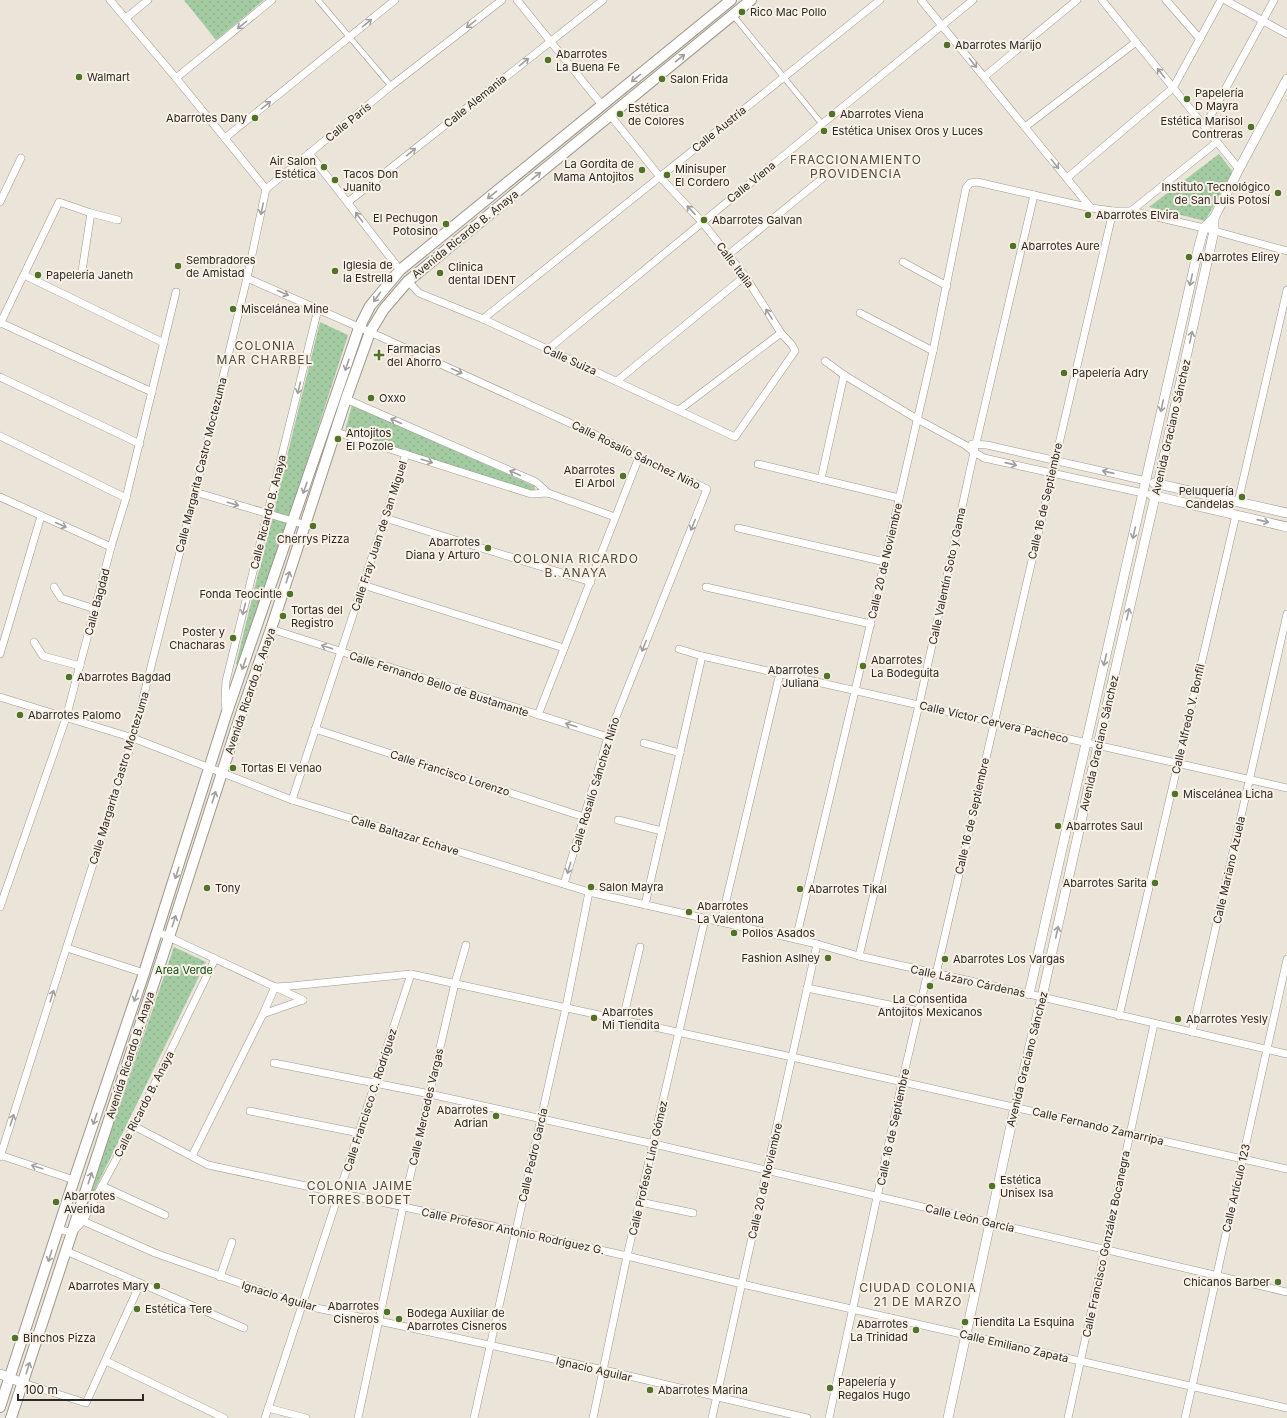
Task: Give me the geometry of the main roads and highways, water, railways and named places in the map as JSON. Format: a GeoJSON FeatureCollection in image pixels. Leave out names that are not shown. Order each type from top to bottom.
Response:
{"type":"FeatureCollection","features":[{"type":"Feature","properties":{"kind":"main road","name":"Avenida Ricardo B. Anaya"},"geometry":{"type":"LineString","coordinates":[[11,1418],[239,720],[306,525],[346,399],[370,332],[384,309],[408,281],[751,0]]}},
{"type":"Feature","properties":{"kind":"main road","name":"Avenida Ricardo B. Anaya"},"geometry":{"type":"LineString","coordinates":[[0,1407],[5,1376],[59,1229],[74,1180],[183,856],[226,715],[294,521],[359,328],[370,306],[400,270],[650,67],[726,2]]}},
{"type":"Feature","properties":{"kind":"main road"},"geometry":{"type":"LineString","coordinates":[[650,67],[658,76]]}},
{"type":"Feature","properties":{"kind":"main road"},"geometry":{"type":"LineString","coordinates":[[554,144],[563,154]]}},
{"type":"Feature","properties":{"kind":"main road"},"geometry":{"type":"LineString","coordinates":[[183,856],[194,860]]}},
{"type":"Feature","properties":{"kind":"place","name":"Rico Mac Pollo"},"geometry":{"type":"Point","coordinates":[742,12]}},
{"type":"Feature","properties":{"kind":"place","name":"Abarrotes Marijo"},"geometry":{"type":"Point","coordinates":[947,45]}},
{"type":"Feature","properties":{"kind":"place","name":"Abarrotes La Buena Fe"},"geometry":{"type":"Point","coordinates":[548,60]}},
{"type":"Feature","properties":{"kind":"place","name":"Walmart"},"geometry":{"type":"Point","coordinates":[79,77]}},
{"type":"Feature","properties":{"kind":"place","name":"Salon Frida"},"geometry":{"type":"Point","coordinates":[662,79]}},
{"type":"Feature","properties":{"kind":"place","name":"Papelería D Mayra"},"geometry":{"type":"Point","coordinates":[1187,99]}},
{"type":"Feature","properties":{"kind":"place","name":"Estética de Colores"},"geometry":{"type":"Point","coordinates":[620,114]}},
{"type":"Feature","properties":{"kind":"place","name":"Abarrotes Viena"},"geometry":{"type":"Point","coordinates":[832,114]}},
{"type":"Feature","properties":{"kind":"place","name":"Abarrotes Dany"},"geometry":{"type":"Point","coordinates":[255,118]}},
{"type":"Feature","properties":{"kind":"place","name":"Estética Marisol Contreras"},"geometry":{"type":"Point","coordinates":[1251,127]}},
{"type":"Feature","properties":{"kind":"place","name":"Estética Unisex Oros y Luces"},"geometry":{"type":"Point","coordinates":[824,131]}},
{"type":"Feature","properties":{"kind":"place","name":"Air Salon Estética"},"geometry":{"type":"Point","coordinates":[324,167]}},
{"type":"Feature","properties":{"kind":"place","name":"La Gordita de Mama Antojitos"},"geometry":{"type":"Point","coordinates":[642,170]}},
{"type":"Feature","properties":{"kind":"place","name":"Minisuper El Cordero"},"geometry":{"type":"Point","coordinates":[667,175]}},
{"type":"Feature","properties":{"kind":"place","name":"Tacos Don Juanito"},"geometry":{"type":"Point","coordinates":[335,180]}},
{"type":"Feature","properties":{"kind":"place","name":"Instituto Tecnológico de San Luis Potosí"},"geometry":{"type":"Point","coordinates":[1278,193]}},
{"type":"Feature","properties":{"kind":"place","name":"Abarrotes Elvira"},"geometry":{"type":"Point","coordinates":[1088,215]}},
{"type":"Feature","properties":{"kind":"place","name":"Abarrotes Galvan"},"geometry":{"type":"Point","coordinates":[704,220]}},
{"type":"Feature","properties":{"kind":"place","name":"El Pechugon Potosino"},"geometry":{"type":"Point","coordinates":[446,224]}},
{"type":"Feature","properties":{"kind":"place","name":"Abarrotes Aure"},"geometry":{"type":"Point","coordinates":[1013,246]}},
{"type":"Feature","properties":{"kind":"place","name":"Abarrotes Elirey"},"geometry":{"type":"Point","coordinates":[1189,257]}},
{"type":"Feature","properties":{"kind":"place","name":"Sembradores de Amistad"},"geometry":{"type":"Point","coordinates":[178,266]}},
{"type":"Feature","properties":{"kind":"place","name":"Iglesia de la Estrella"},"geometry":{"type":"Point","coordinates":[335,271]}},
{"type":"Feature","properties":{"kind":"place","name":"Clinica dental IDENT"},"geometry":{"type":"Point","coordinates":[440,273]}},
{"type":"Feature","properties":{"kind":"place","name":"Papelería Janeth"},"geometry":{"type":"Point","coordinates":[38,275]}},
{"type":"Feature","properties":{"kind":"place","name":"Miscelánea Mine"},"geometry":{"type":"Point","coordinates":[233,309]}},
{"type":"Feature","properties":{"kind":"place","name":"Farmacias del Ahorro"},"geometry":{"type":"Point","coordinates":[379,355]}},
{"type":"Feature","properties":{"kind":"place","name":"Papelería Adry"},"geometry":{"type":"Point","coordinates":[1064,373]}},
{"type":"Feature","properties":{"kind":"place","name":"Oxxo"},"geometry":{"type":"Point","coordinates":[371,398]}},
{"type":"Feature","properties":{"kind":"place","name":"Antojitos El Pozole"},"geometry":{"type":"Point","coordinates":[338,439]}},
{"type":"Feature","properties":{"kind":"place","name":"Abarrotes El Arbol"},"geometry":{"type":"Point","coordinates":[623,476]}},
{"type":"Feature","properties":{"kind":"place","name":"Peluquería Candelas"},"geometry":{"type":"Point","coordinates":[1242,497]}},
{"type":"Feature","properties":{"kind":"place","name":"Cherrys Pizza"},"geometry":{"type":"Point","coordinates":[313,526]}},
{"type":"Feature","properties":{"kind":"place","name":"Abarrotes Diana y Arturo"},"geometry":{"type":"Point","coordinates":[488,548]}},
{"type":"Feature","properties":{"kind":"place","name":"Fonda Teocintle"},"geometry":{"type":"Point","coordinates":[290,594]}},
{"type":"Feature","properties":{"kind":"place","name":"Tortas del Registro"},"geometry":{"type":"Point","coordinates":[283,616]}},
{"type":"Feature","properties":{"kind":"place","name":"Poster y Chacharas"},"geometry":{"type":"Point","coordinates":[233,638]}},
{"type":"Feature","properties":{"kind":"place","name":"Abarrotes La Bodeguita"},"geometry":{"type":"Point","coordinates":[863,666]}},
{"type":"Feature","properties":{"kind":"place","name":"Abarrotes Juliana"},"geometry":{"type":"Point","coordinates":[827,676]}},
{"type":"Feature","properties":{"kind":"place","name":"Abarrotes Bagdad"},"geometry":{"type":"Point","coordinates":[69,677]}},
{"type":"Feature","properties":{"kind":"place","name":"Abarrotes Palomo"},"geometry":{"type":"Point","coordinates":[20,715]}},
{"type":"Feature","properties":{"kind":"place","name":"Tortas El Venao"},"geometry":{"type":"Point","coordinates":[233,768]}},
{"type":"Feature","properties":{"kind":"place","name":"Miscelánea Licha"},"geometry":{"type":"Point","coordinates":[1175,794]}},
{"type":"Feature","properties":{"kind":"place","name":"Abarrotes Saul"},"geometry":{"type":"Point","coordinates":[1058,826]}},
{"type":"Feature","properties":{"kind":"place","name":"Abarrotes Sarita"},"geometry":{"type":"Point","coordinates":[1155,883]}},
{"type":"Feature","properties":{"kind":"place","name":"Salon Mayra"},"geometry":{"type":"Point","coordinates":[591,887]}},
{"type":"Feature","properties":{"kind":"place","name":"Tony"},"geometry":{"type":"Point","coordinates":[207,888]}},
{"type":"Feature","properties":{"kind":"place","name":"Abarrotes Tikal"},"geometry":{"type":"Point","coordinates":[800,889]}},
{"type":"Feature","properties":{"kind":"place","name":"Abarrotes La Valentona"},"geometry":{"type":"Point","coordinates":[689,912]}},
{"type":"Feature","properties":{"kind":"place","name":"Pollos Asados"},"geometry":{"type":"Point","coordinates":[734,933]}},
{"type":"Feature","properties":{"kind":"place","name":"Fashion Aslhey"},"geometry":{"type":"Point","coordinates":[828,958]}},
{"type":"Feature","properties":{"kind":"place","name":"Abarrotes Los Vargas"},"geometry":{"type":"Point","coordinates":[945,959]}},
{"type":"Feature","properties":{"kind":"place","name":"La Consentida Antojitos Mexicanos"},"geometry":{"type":"Point","coordinates":[930,986]}},
{"type":"Feature","properties":{"kind":"place","name":"Abarrotes Mi Tiendita"},"geometry":{"type":"Point","coordinates":[594,1018]}},
{"type":"Feature","properties":{"kind":"place","name":"Abarrotes Yesly"},"geometry":{"type":"Point","coordinates":[1178,1019]}},
{"type":"Feature","properties":{"kind":"place","name":"Abarrotes Adrian"},"geometry":{"type":"Point","coordinates":[496,1116]}},
{"type":"Feature","properties":{"kind":"place","name":"Estética Unisex Isa"},"geometry":{"type":"Point","coordinates":[992,1186]}},
{"type":"Feature","properties":{"kind":"place","name":"Abarrotes Avenida"},"geometry":{"type":"Point","coordinates":[56,1202]}},
{"type":"Feature","properties":{"kind":"place","name":"Chicanos Barber"},"geometry":{"type":"Point","coordinates":[1278,1282]}},
{"type":"Feature","properties":{"kind":"place","name":"Abarrotes Mary"},"geometry":{"type":"Point","coordinates":[157,1286]}},
{"type":"Feature","properties":{"kind":"place","name":"Estética Tere"},"geometry":{"type":"Point","coordinates":[137,1309]}},
{"type":"Feature","properties":{"kind":"place","name":"Abarrotes Cisneros"},"geometry":{"type":"Point","coordinates":[387,1312]}},
{"type":"Feature","properties":{"kind":"place","name":"Bodega Auxiliar de Abarrotes Cisneros"},"geometry":{"type":"Point","coordinates":[399,1319]}},
{"type":"Feature","properties":{"kind":"place","name":"Tiendita La Esquina"},"geometry":{"type":"Point","coordinates":[965,1322]}},
{"type":"Feature","properties":{"kind":"place","name":"Abarrotes La Trinidad"},"geometry":{"type":"Point","coordinates":[916,1330]}},
{"type":"Feature","properties":{"kind":"place","name":"Binchos Pizza"},"geometry":{"type":"Point","coordinates":[15,1338]}},
{"type":"Feature","properties":{"kind":"place","name":"Papelería y Regalos Hugo"},"geometry":{"type":"Point","coordinates":[830,1388]}},
{"type":"Feature","properties":{"kind":"place","name":"Abarrotes Marina"},"geometry":{"type":"Point","coordinates":[650,1390]}},
{"type":"Feature","properties":{"kind":"district","name":"FRACCIONAMIENTO PROVIDENCIA"},"geometry":{"type":"Point","coordinates":[856,167]}},
{"type":"Feature","properties":{"kind":"district","name":"COLONIA MAR CHARBEL"},"geometry":{"type":"Point","coordinates":[265,353]}},
{"type":"Feature","properties":{"kind":"district","name":"COLONIA RICARDO B. ANAYA"},"geometry":{"type":"Point","coordinates":[576,566]}},
{"type":"Feature","properties":{"kind":"district","name":"COLONIA JAIME TORRES BODET"},"geometry":{"type":"Point","coordinates":[360,1193]}},
{"type":"Feature","properties":{"kind":"district","name":"CIUDAD COLONIA 21 DE MARZO"},"geometry":{"type":"Point","coordinates":[918,1295]}},
{"type":"Feature","properties":{"kind":"park label","name":"Area Verde"},"geometry":{"type":"Point","coordinates":[184,970]}}]}
